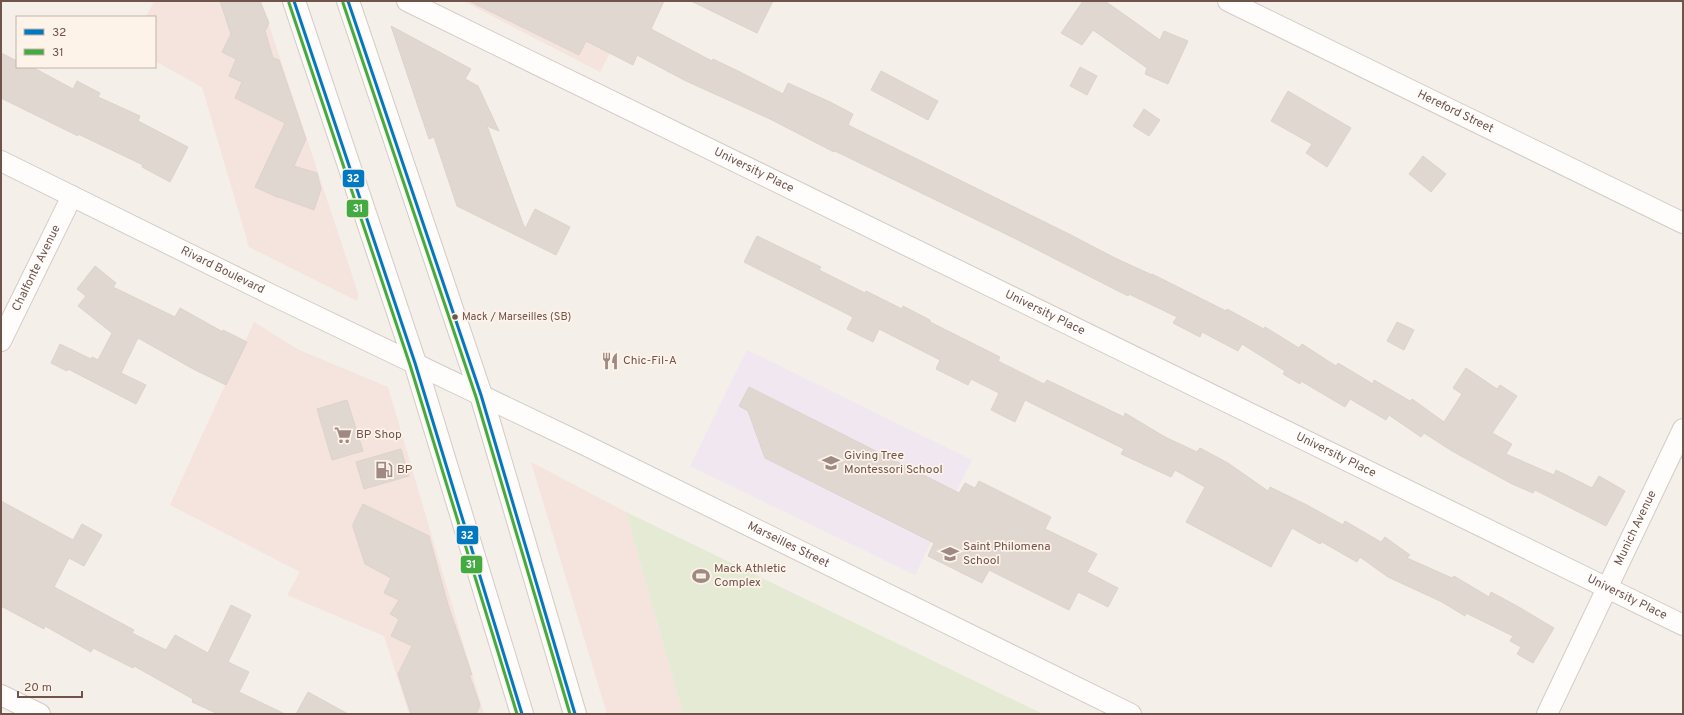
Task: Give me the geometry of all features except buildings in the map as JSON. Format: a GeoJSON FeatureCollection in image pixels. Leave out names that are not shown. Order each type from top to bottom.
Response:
{"type":"FeatureCollection","features":[{"type":"Feature","properties":{"kind":"main road"},"geometry":{"type":"LineString","coordinates":[[294,1],[415,363],[522,714]]}},
{"type":"Feature","properties":{"kind":"main road"},"geometry":{"type":"LineString","coordinates":[[348,1],[481,395],[575,714]]}},
{"type":"Feature","properties":{"kind":"street","name":"University Place"},"geometry":{"type":"LineString","coordinates":[[407,1],[576,85],[1683,625]]}},
{"type":"Feature","properties":{"kind":"street","name":"Hereford Street"},"geometry":{"type":"LineString","coordinates":[[1228,1],[1683,223]]}},
{"type":"Feature","properties":{"kind":"street","name":"Rivard Boulevard"},"geometry":{"type":"LineString","coordinates":[[1,161],[272,295],[445,378]]}},
{"type":"Feature","properties":{"kind":"street","name":"Chalfonte Avenue"},"geometry":{"type":"LineString","coordinates":[[1,340],[72,196]]}},
{"type":"Feature","properties":{"kind":"street","name":"Marseilles Street"},"geometry":{"type":"LineString","coordinates":[[445,378],[1131,714]]}},
{"type":"Feature","properties":{"kind":"street","name":"Munich Avenue"},"geometry":{"type":"LineString","coordinates":[[1547,714],[1683,429]]}},
{"type":"Feature","properties":{"kind":"street"},"geometry":{"type":"LineString","coordinates":[[1,695],[40,714]]}},
{"type":"Feature","properties":{"kind":"shaded area"},"geometry":{"type":"Polygon","coordinates":[[[154,1],[261,1],[358,293],[357,301],[249,247],[202,87],[156,62],[156,16],[146,16],[154,1]]]}},
{"type":"Feature","properties":{"kind":"shaded area"},"geometry":{"type":"Polygon","coordinates":[[[463,1],[636,1],[600,72],[463,1]]]}},
{"type":"Feature","properties":{"kind":"shaded area"},"geometry":{"type":"Polygon","coordinates":[[[254,322],[299,350],[388,387],[484,714],[409,714],[384,636],[287,595],[300,572],[170,505],[254,322]]]}},
{"type":"Feature","properties":{"kind":"shaded area","name":"Giving Tree Montessori School"},"geometry":{"type":"Polygon","coordinates":[[[747,350],[972,460],[915,575],[690,466],[747,350]]]}},
{"type":"Feature","properties":{"kind":"shaded area"},"geometry":{"type":"Polygon","coordinates":[[[531,462],[626,512],[683,714],[607,714],[531,462]]]}},
{"type":"Feature","properties":{"kind":"green space","name":"Mack Athletic Complex"},"geometry":{"type":"Polygon","coordinates":[[[626,512],[1043,714],[683,714],[626,512]]]}},
{"type":"Feature","properties":{"kind":"transit line","name":"32"},"geometry":{"type":"LineString","coordinates":[[294,1],[415,363],[522,714]]}},
{"type":"Feature","properties":{"kind":"transit line","name":"32"},"geometry":{"type":"LineString","coordinates":[[348,1],[481,395],[575,714]]}},
{"type":"Feature","properties":{"kind":"transit line","name":"31"},"geometry":{"type":"LineString","coordinates":[[289,3],[410,365],[517,714]]}},
{"type":"Feature","properties":{"kind":"transit line","name":"31"},"geometry":{"type":"LineString","coordinates":[[343,3],[476,397],[570,714]]}},
{"type":"Feature","properties":{"kind":"place","name":"Mack / Marseilles (SB)"},"geometry":{"type":"Point","coordinates":[455,317]}},
{"type":"Feature","properties":{"kind":"place","name":"Chic-Fil-A"},"geometry":{"type":"Point","coordinates":[610,361]}},
{"type":"Feature","properties":{"kind":"place","name":"BP Shop"},"geometry":{"type":"Point","coordinates":[343,435]}},
{"type":"Feature","properties":{"kind":"place","name":"Giving Tree Montessori School"},"geometry":{"type":"Point","coordinates":[831,463]}},
{"type":"Feature","properties":{"kind":"place","name":"BP"},"geometry":{"type":"Point","coordinates":[384,470]}},
{"type":"Feature","properties":{"kind":"place","name":"Saint Philomena School"},"geometry":{"type":"Point","coordinates":[950,554]}},
{"type":"Feature","properties":{"kind":"place","name":"Mack Athletic Complex"},"geometry":{"type":"Point","coordinates":[701,576]}}]}
